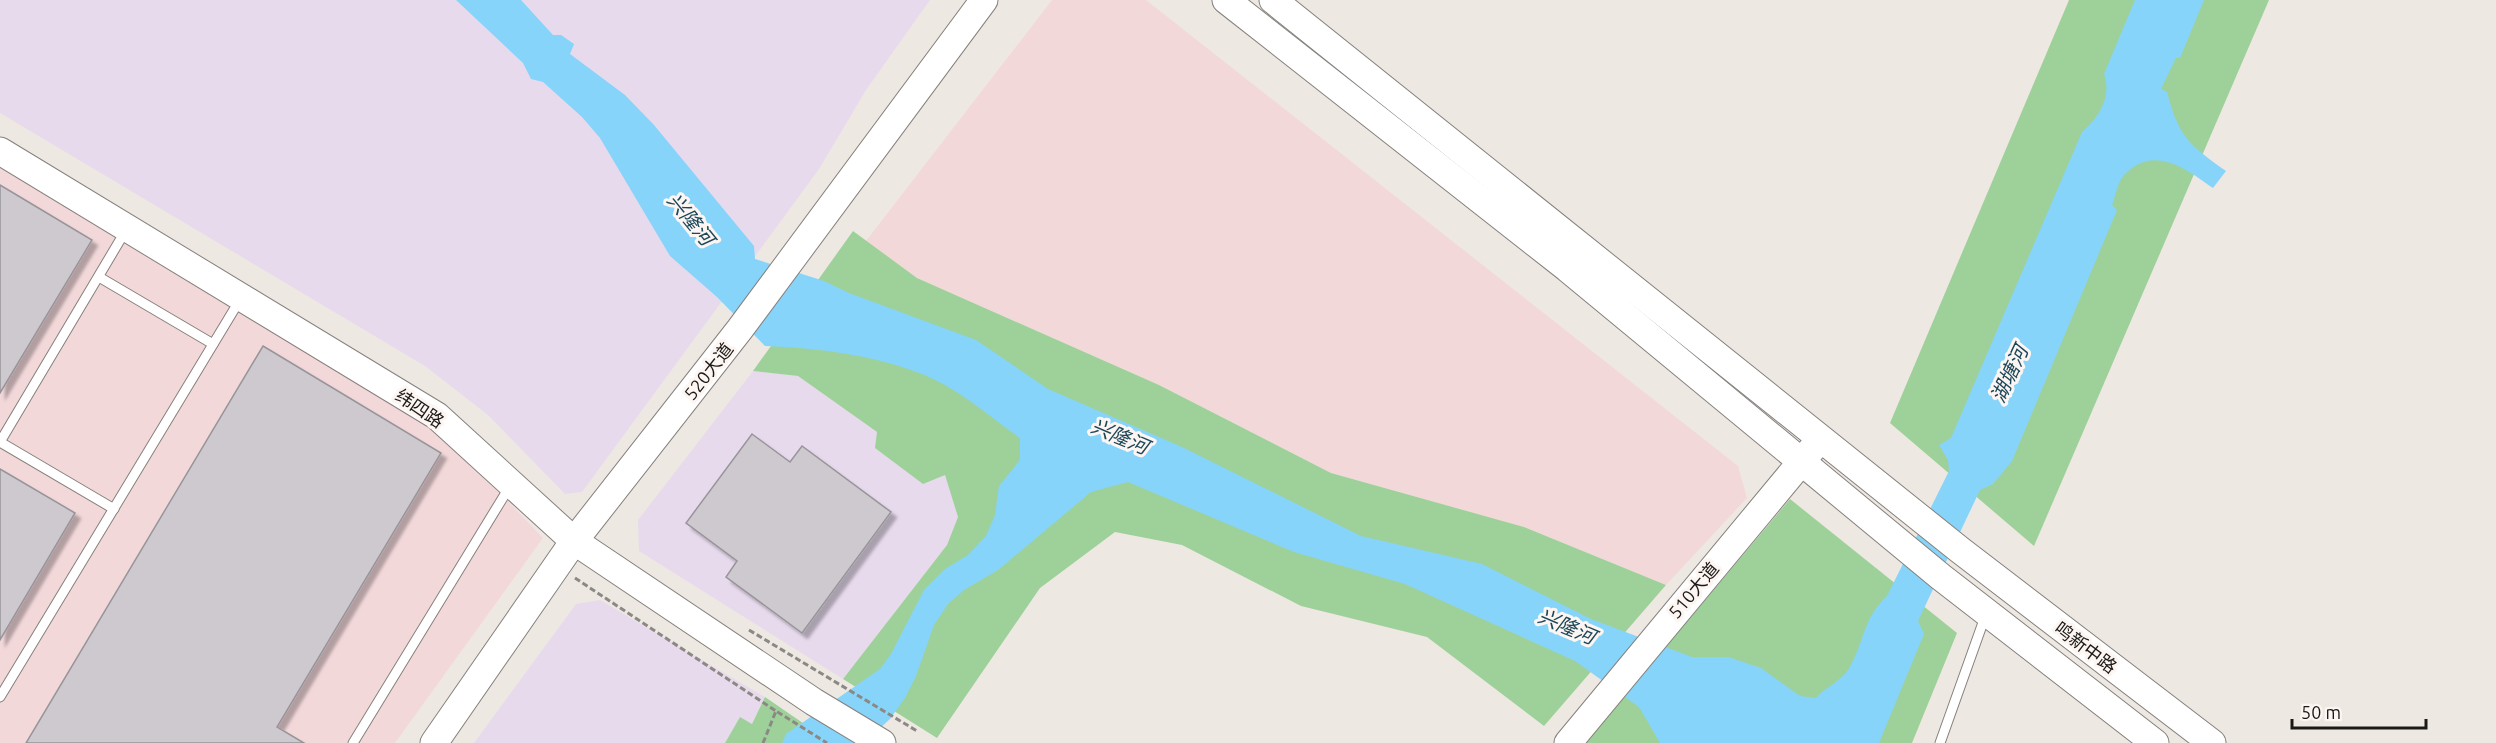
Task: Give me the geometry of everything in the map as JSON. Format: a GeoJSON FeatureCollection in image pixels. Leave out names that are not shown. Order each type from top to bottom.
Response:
{"type":"FeatureCollection","features":[{"type":"Feature","properties":{"kind":"street","name":"520大道"},"geometry":{"type":"LineString","coordinates":[[434,743],[574,541],[740,329],[984,0]]}},
{"type":"Feature","properties":{"kind":"street","name":"鸣新中路"},"geometry":{"type":"LineString","coordinates":[[1226,0],[1568,268],[1941,577],[2154,743]]}},
{"type":"Feature","properties":{"kind":"street","name":"鸣新中路"},"geometry":{"type":"LineString","coordinates":[[1273,0],[1918,517],[2212,743]]}},
{"type":"Feature","properties":{"kind":"street","name":"纬四路"},"geometry":{"type":"LineString","coordinates":[[0,152],[437,416],[574,541],[813,702],[882,743]]}},
{"type":"Feature","properties":{"kind":"street","name":"510大道"},"geometry":{"type":"LineString","coordinates":[[1568,743],[1650,641],[1821,438]]}},
{"type":"Feature","properties":{"kind":"lane"},"geometry":{"type":"LineString","coordinates":[[114,508],[0,442],[127,228]]}},
{"type":"Feature","properties":{"kind":"lane"},"geometry":{"type":"LineString","coordinates":[[99,277],[213,344]]}},
{"type":"Feature","properties":{"kind":"lane"},"geometry":{"type":"LineString","coordinates":[[0,697],[241,297]]}},
{"type":"Feature","properties":{"kind":"lane"},"geometry":{"type":"LineString","coordinates":[[353,743],[511,484]]}},
{"type":"Feature","properties":{"kind":"lane"},"geometry":{"type":"LineString","coordinates":[[1940,743],[1987,612]]}},
{"type":"Feature","properties":{"kind":"path"},"geometry":{"type":"LineString","coordinates":[[573,577],[827,743]]}},
{"type":"Feature","properties":{"kind":"path"},"geometry":{"type":"LineString","coordinates":[[826,676],[917,731]]}},
{"type":"Feature","properties":{"kind":"path"},"geometry":{"type":"LineString","coordinates":[[763,743],[776,711]]}},
{"type":"Feature","properties":{"kind":"shaded area"},"geometry":{"type":"Polygon","coordinates":[[[0,0],[930,0],[866,90],[819,169],[582,492],[565,494],[488,415],[425,366],[0,113],[0,0]]]}},
{"type":"Feature","properties":{"kind":"shaded area"},"geometry":{"type":"Polygon","coordinates":[[[1052,0],[1146,0],[1738,466],[1747,498],[1666,585],[1524,527],[1331,473],[1159,385],[917,278],[866,241],[1052,0]]]}},
{"type":"Feature","properties":{"kind":"shaded area"},"geometry":{"type":"Polygon","coordinates":[[[0,167],[415,414],[468,459],[543,538],[395,743],[0,743],[0,167]]]}},
{"type":"Feature","properties":{"kind":"shaded area"},"geometry":{"type":"Polygon","coordinates":[[[753,371],[798,376],[877,432],[945,474],[958,517],[947,545],[843,679],[639,551],[638,520],[753,371]]]}},
{"type":"Feature","properties":{"kind":"shaded area"},"geometry":{"type":"Polygon","coordinates":[[[600,600],[765,697],[752,724],[740,718],[725,743],[474,743],[576,604],[600,600]]]}},
{"type":"Feature","properties":{"kind":"green space"},"geometry":{"type":"Polygon","coordinates":[[[2069,0],[2269,0],[2034,546],[1890,423],[2069,0]]]}},
{"type":"Feature","properties":{"kind":"green space"},"geometry":{"type":"Polygon","coordinates":[[[853,231],[917,278],[1159,385],[1331,473],[1524,527],[1666,585],[1544,726],[1427,637],[1301,606],[1182,545],[1115,532],[1040,588],[937,738],[843,679],[947,545],[958,517],[945,475],[923,484],[875,448],[877,432],[798,376],[753,371],[853,231]]]}},
{"type":"Feature","properties":{"kind":"green space"},"geometry":{"type":"Polygon","coordinates":[[[1790,499],[1957,633],[1912,743],[1585,743],[1790,499]]]}},
{"type":"Feature","properties":{"kind":"green space"},"geometry":{"type":"Polygon","coordinates":[[[765,697],[832,743],[725,743],[740,717],[752,724],[765,697]]]}},
{"type":"Feature","properties":{"kind":"water"},"geometry":{"type":"Polygon","coordinates":[[[456,0],[521,0],[553,35],[561,35],[574,44],[570,54],[625,95],[654,125],[754,246],[755,259],[824,281],[849,293],[976,340],[1048,389],[1182,447],[1361,536],[1482,564],[1591,619],[1692,657],[1728,657],[1761,668],[1800,696],[1816,698],[1848,670],[1868,623],[1887,596],[1949,471],[1948,460],[1939,445],[1951,438],[2082,132],[2099,113],[2105,99],[2104,74],[2135,0],[2204,0],[2180,58],[2176,58],[2161,89],[2167,92],[2176,120],[2187,138],[2202,154],[2226,171],[2213,188],[2180,167],[2158,160],[2146,161],[2135,166],[2122,178],[2112,205],[2117,210],[2012,461],[1993,484],[1980,490],[1918,621],[1924,634],[1879,743],[1660,743],[1639,707],[1575,661],[1405,584],[1294,552],[1128,482],[1091,492],[998,570],[964,590],[948,604],[934,625],[916,676],[905,698],[890,719],[864,743],[782,743],[786,734],[880,669],[891,654],[924,590],[945,569],[968,555],[986,536],[995,515],[999,486],[1020,460],[1020,438],[955,391],[904,367],[833,352],[765,346],[717,297],[670,256],[600,138],[582,117],[543,82],[531,79],[523,63],[456,0]]]}},
{"type":"Feature","properties":{"kind":"building"},"geometry":{"type":"Polygon","coordinates":[[[0,185],[92,240],[0,393],[0,185]]]}},
{"type":"Feature","properties":{"kind":"building"},"geometry":{"type":"Polygon","coordinates":[[[263,346],[441,453],[277,727],[304,743],[26,743],[263,346]]]}},
{"type":"Feature","properties":{"kind":"building"},"geometry":{"type":"Polygon","coordinates":[[[752,434],[790,462],[802,446],[891,512],[802,633],[726,577],[737,561],[686,523],[752,434]]]}},
{"type":"Feature","properties":{"kind":"building"},"geometry":{"type":"Polygon","coordinates":[[[0,469],[75,513],[0,640],[0,469]]]}},
{"type":"Feature","properties":{"kind":"water label","name":"兴隆河"},"geometry":{"type":"Point","coordinates":[691,219]}},
{"type":"Feature","properties":{"kind":"water label","name":"湖塘河"},"geometry":{"type":"Point","coordinates":[2009,374]}},
{"type":"Feature","properties":{"kind":"water label","name":"兴隆河"},"geometry":{"type":"Point","coordinates":[1120,436]}},
{"type":"Feature","properties":{"kind":"water label","name":"兴隆河"},"geometry":{"type":"Point","coordinates":[1567,626]}}]}
